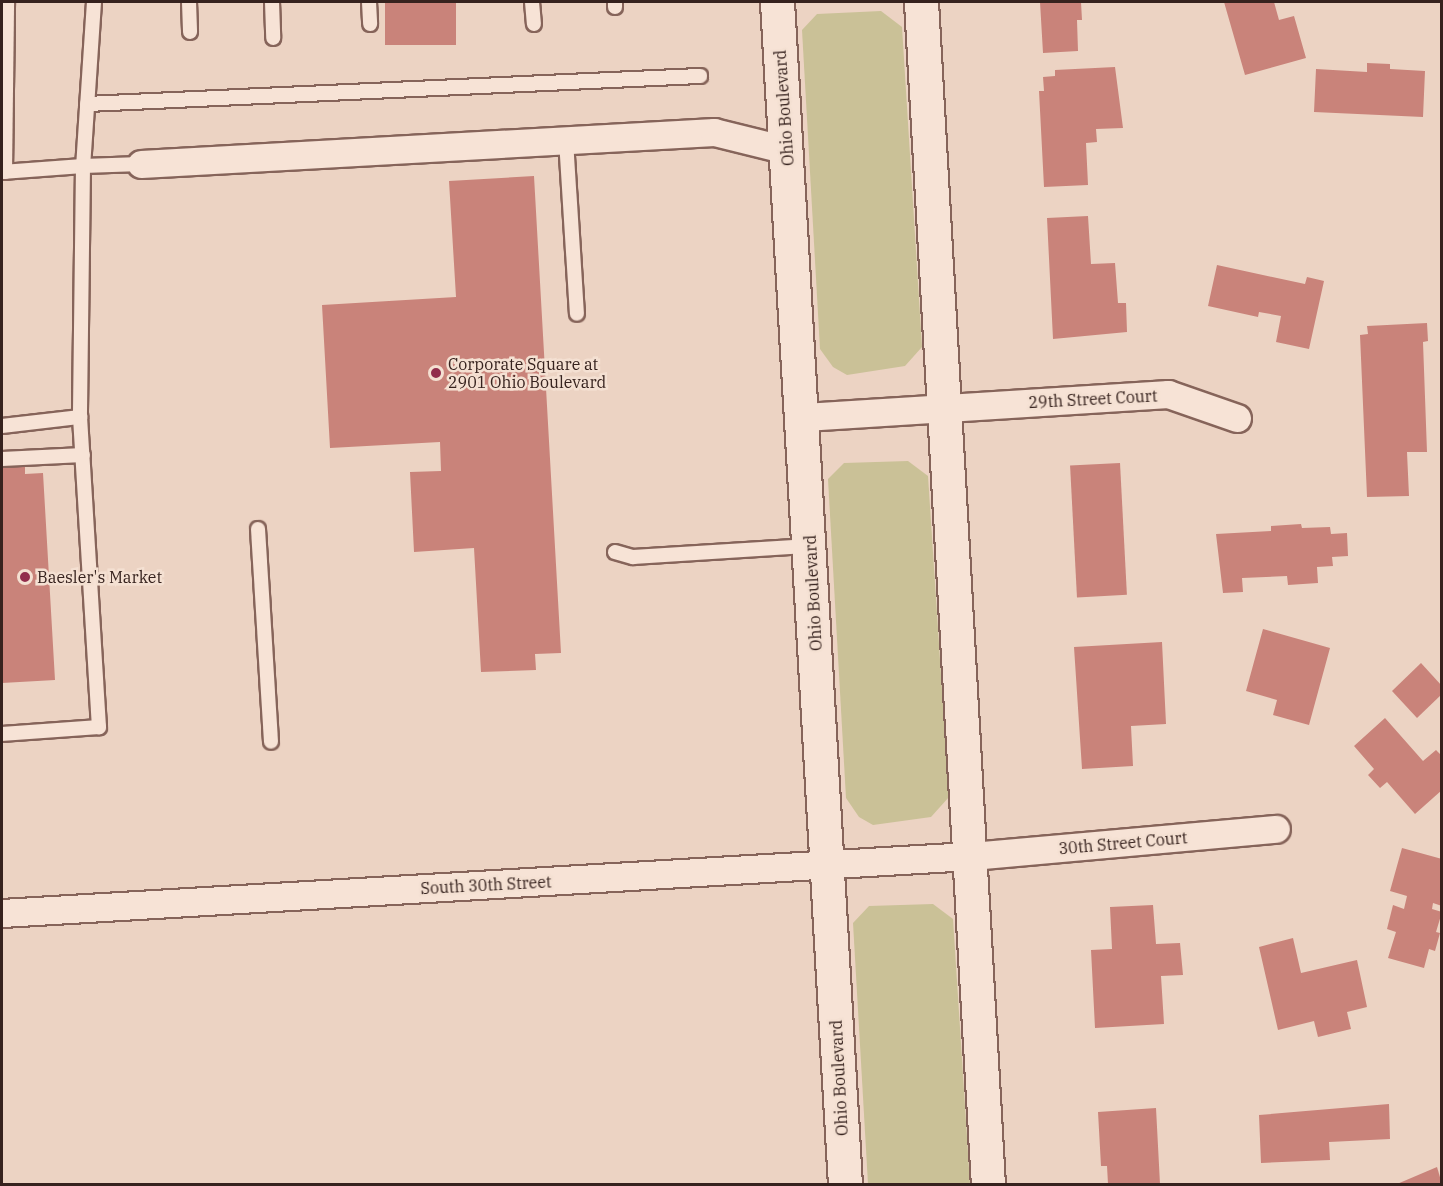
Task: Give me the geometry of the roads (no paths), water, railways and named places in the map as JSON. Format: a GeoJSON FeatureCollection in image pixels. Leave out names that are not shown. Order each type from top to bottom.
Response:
{"type":"FeatureCollection","features":[{"type":"Feature","properties":{"kind":"street","name":"Ohio Boulevard"},"geometry":{"type":"LineString","coordinates":[[777,2],[804,417],[826,865],[845,1185]]}},
{"type":"Feature","properties":{"kind":"street"},"geometry":{"type":"LineString","coordinates":[[921,2],[988,1185]]}},
{"type":"Feature","properties":{"kind":"street"},"geometry":{"type":"LineString","coordinates":[[141,164],[714,132],[787,150]]}},
{"type":"Feature","properties":{"kind":"street","name":"29th Street Court"},"geometry":{"type":"LineString","coordinates":[[804,417],[1168,394],[1237,418]]}},
{"type":"Feature","properties":{"kind":"street","name":"30th Street Court"},"geometry":{"type":"LineString","coordinates":[[971,855],[1276,829]]}},
{"type":"Feature","properties":{"kind":"street","name":"South 30th Street"},"geometry":{"type":"LineString","coordinates":[[2,913],[971,855]]}},
{"type":"Feature","properties":{"kind":"lane"},"geometry":{"type":"LineString","coordinates":[[7,2],[3,172],[83,165],[141,164]]}},
{"type":"Feature","properties":{"kind":"lane"},"geometry":{"type":"LineString","coordinates":[[2,734],[99,727],[80,417],[83,165],[94,2]]}},
{"type":"Feature","properties":{"kind":"lane"},"geometry":{"type":"LineString","coordinates":[[189,2],[190,32]]}},
{"type":"Feature","properties":{"kind":"lane"},"geometry":{"type":"LineString","coordinates":[[272,2],[273,38]]}},
{"type":"Feature","properties":{"kind":"lane"},"geometry":{"type":"LineString","coordinates":[[369,2],[370,24]]}},
{"type":"Feature","properties":{"kind":"lane"},"geometry":{"type":"LineString","coordinates":[[532,2],[534,24]]}},
{"type":"Feature","properties":{"kind":"lane"},"geometry":{"type":"LineString","coordinates":[[87,104],[700,76]]}},
{"type":"Feature","properties":{"kind":"lane"},"geometry":{"type":"LineString","coordinates":[[566,140],[577,314]]}},
{"type":"Feature","properties":{"kind":"lane"},"geometry":{"type":"LineString","coordinates":[[2,426],[80,417]]}},
{"type":"Feature","properties":{"kind":"lane"},"geometry":{"type":"LineString","coordinates":[[2,459],[83,455]]}},
{"type":"Feature","properties":{"kind":"lane"},"geometry":{"type":"LineString","coordinates":[[258,529],[271,742]]}},
{"type":"Feature","properties":{"kind":"lane"},"geometry":{"type":"LineString","coordinates":[[615,552],[633,557],[811,546]]}},
{"type":"Feature","properties":{"kind":"place","name":"Corporate Square at 2901 Ohio Boulevard"},"geometry":{"type":"Point","coordinates":[436,373]}},
{"type":"Feature","properties":{"kind":"place","name":"Baesler's Market"},"geometry":{"type":"Point","coordinates":[25,577]}}]}
